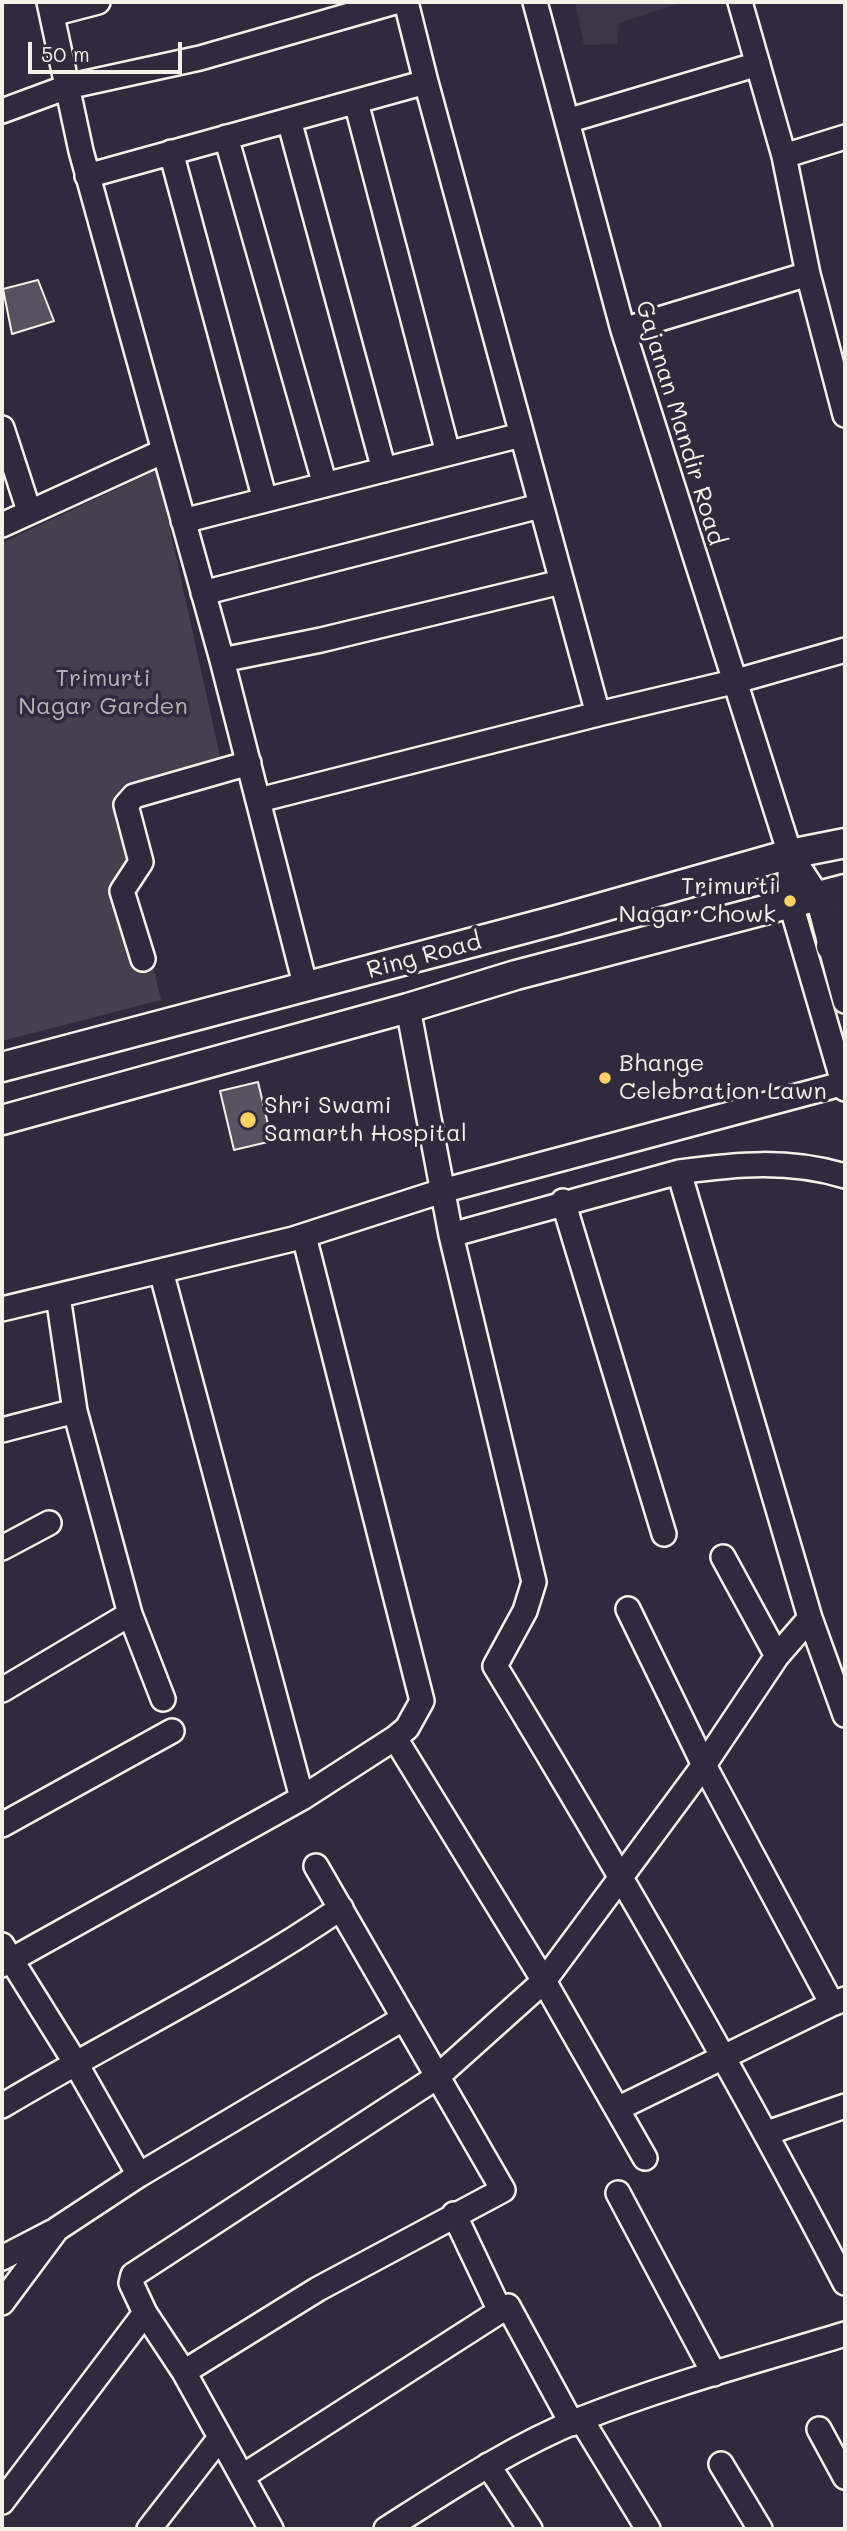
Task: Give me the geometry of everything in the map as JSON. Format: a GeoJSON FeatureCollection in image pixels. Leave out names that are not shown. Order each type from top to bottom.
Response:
{"type":"FeatureCollection","features":[{"type":"Feature","properties":{"kind":"main road","name":"Ring Road"},"geometry":{"type":"LineString","coordinates":[[2,1067],[306,988],[790,855],[845,843]]}},
{"type":"Feature","properties":{"kind":"main road"},"geometry":{"type":"LineString","coordinates":[[2,1120],[408,1008],[516,975],[845,888]]}},
{"type":"Feature","properties":{"kind":"main road"},"geometry":{"type":"LineString","coordinates":[[831,946],[845,913]]}},
{"type":"Feature","properties":{"kind":"street"},"geometry":{"type":"LineString","coordinates":[[98,2],[50,8],[87,176],[204,593],[306,988]]}},
{"type":"Feature","properties":{"kind":"street"},"geometry":{"type":"LineString","coordinates":[[2,111],[67,87],[200,58],[396,2]]}},
{"type":"Feature","properties":{"kind":"street"},"geometry":{"type":"LineString","coordinates":[[406,2],[598,714]]}},
{"type":"Feature","properties":{"kind":"street","name":"Gajanan Mandir Road"},"geometry":{"type":"LineString","coordinates":[[535,2],[623,330],[803,898]]}},
{"type":"Feature","properties":{"kind":"street"},"geometry":{"type":"LineString","coordinates":[[740,2],[784,156],[808,274],[835,339],[845,415]]}},
{"type":"Feature","properties":{"kind":"street"},"geometry":{"type":"LineString","coordinates":[[567,121],[758,64]]}},
{"type":"Feature","properties":{"kind":"street"},"geometry":{"type":"LineString","coordinates":[[87,176],[426,82]]}},
{"type":"Feature","properties":{"kind":"street"},"geometry":{"type":"LineString","coordinates":[[356,102],[448,453]]}},
{"type":"Feature","properties":{"kind":"street"},"geometry":{"type":"LineString","coordinates":[[289,120],[384,470]]}},
{"type":"Feature","properties":{"kind":"street"},"geometry":{"type":"LineString","coordinates":[[784,156],[845,137]]}},
{"type":"Feature","properties":{"kind":"street"},"geometry":{"type":"LineString","coordinates":[[226,138],[325,485]]}},
{"type":"Feature","properties":{"kind":"street"},"geometry":{"type":"LineString","coordinates":[[171,152],[265,500]]}},
{"type":"Feature","properties":{"kind":"street"},"geometry":{"type":"LineString","coordinates":[[623,330],[808,274]]}},
{"type":"Feature","properties":{"kind":"street"},"geometry":{"type":"LineString","coordinates":[[2,428],[29,512]]}},
{"type":"Feature","properties":{"kind":"street"},"geometry":{"type":"LineString","coordinates":[[183,521],[521,435]]}},
{"type":"Feature","properties":{"kind":"street"},"geometry":{"type":"LineString","coordinates":[[2,524],[164,451]]}},
{"type":"Feature","properties":{"kind":"street"},"geometry":{"type":"LineString","coordinates":[[204,593],[540,506]]}},
{"type":"Feature","properties":{"kind":"street"},"geometry":{"type":"LineString","coordinates":[[222,660],[321,640],[561,582]]}},
{"type":"Feature","properties":{"kind":"street"},"geometry":{"type":"LineString","coordinates":[[258,800],[733,682],[845,650]]}},
{"type":"Feature","properties":{"kind":"street"},"geometry":{"type":"LineString","coordinates":[[143,959],[123,898],[123,886],[141,862],[125,805],[134,796],[249,763]]}},
{"type":"Feature","properties":{"kind":"street"},"geometry":{"type":"LineString","coordinates":[[803,898],[831,946],[845,1000]]}},
{"type":"Feature","properties":{"kind":"street"},"geometry":{"type":"LineString","coordinates":[[447,1214],[845,1085],[803,898]]}},
{"type":"Feature","properties":{"kind":"street"},"geometry":{"type":"LineString","coordinates":[[408,1008],[447,1214],[534,1581],[525,1611],[495,1666],[622,1875],[767,2133],[845,2283]]}},
{"type":"Feature","properties":{"kind":"street"},"geometry":{"type":"LineString","coordinates":[[2,1310],[304,1236],[447,1214],[563,1201],[679,1172],[751,1162],[820,1168],[845,1176]]}},
{"type":"Feature","properties":{"kind":"street"},"geometry":{"type":"LineString","coordinates":[[679,1172],[810,1618],[845,1715]]}},
{"type":"Feature","properties":{"kind":"street"},"geometry":{"type":"LineString","coordinates":[[563,1201],[664,1534]]}},
{"type":"Feature","properties":{"kind":"street"},"geometry":{"type":"LineString","coordinates":[[139,2175],[75,2062],[5,1957],[302,1798],[396,1738],[407,1728],[422,1701],[304,1236]]}},
{"type":"Feature","properties":{"kind":"street"},"geometry":{"type":"LineString","coordinates":[[161,1271],[302,1798]]}},
{"type":"Feature","properties":{"kind":"street"},"geometry":{"type":"LineString","coordinates":[[58,1296],[75,1411],[130,1614],[163,1699]]}},
{"type":"Feature","properties":{"kind":"street"},"geometry":{"type":"LineString","coordinates":[[2,1430],[75,1411]]}},
{"type":"Feature","properties":{"kind":"street"},"geometry":{"type":"LineString","coordinates":[[2,1548],[50,1523]]}},
{"type":"Feature","properties":{"kind":"street"},"geometry":{"type":"LineString","coordinates":[[723,1557],[776,1656]]}},
{"type":"Feature","properties":{"kind":"street"},"geometry":{"type":"LineString","coordinates":[[617,2109],[839,2001],[704,1765],[628,1609]]}},
{"type":"Feature","properties":{"kind":"street"},"geometry":{"type":"LineString","coordinates":[[2,1690],[130,1614]]}},
{"type":"Feature","properties":{"kind":"street"},"geometry":{"type":"LineString","coordinates":[[271,2529],[184,2372],[145,2313],[131,2283],[133,2275],[437,2077],[544,1981],[704,1765],[776,1656],[810,1618]]}},
{"type":"Feature","properties":{"kind":"street"},"geometry":{"type":"LineString","coordinates":[[2,1825],[172,1731]]}},
{"type":"Feature","properties":{"kind":"street"},"geometry":{"type":"LineString","coordinates":[[396,1738],[544,1981],[645,2158]]}},
{"type":"Feature","properties":{"kind":"street"},"geometry":{"type":"LineString","coordinates":[[184,2372],[318,2289],[503,2190],[316,1866]]}},
{"type":"Feature","properties":{"kind":"street"},"geometry":{"type":"LineString","coordinates":[[2,2106],[75,2062],[279,1950],[341,1908]]}},
{"type":"Feature","properties":{"kind":"street"},"geometry":{"type":"LineString","coordinates":[[2,2258],[57,2229],[139,2175],[404,2018]]}},
{"type":"Feature","properties":{"kind":"street"},"geometry":{"type":"LineString","coordinates":[[767,2133],[845,2106]]}},
{"type":"Feature","properties":{"kind":"street"},"geometry":{"type":"LineString","coordinates":[[618,2193],[714,2374]]}},
{"type":"Feature","properties":{"kind":"street"},"geometry":{"type":"LineString","coordinates":[[454,2214],[500,2311]]}},
{"type":"Feature","properties":{"kind":"street"},"geometry":{"type":"LineString","coordinates":[[2,2303],[57,2229]]}},
{"type":"Feature","properties":{"kind":"street"},"geometry":{"type":"LineString","coordinates":[[243,2476],[508,2306],[576,2422],[648,2529]]}},
{"type":"Feature","properties":{"kind":"street"},"geometry":{"type":"LineString","coordinates":[[2,2502],[145,2313]]}},
{"type":"Feature","properties":{"kind":"street"},"geometry":{"type":"LineString","coordinates":[[386,2529],[488,2465],[576,2422],[714,2374],[845,2334]]}},
{"type":"Feature","properties":{"kind":"street"},"geometry":{"type":"LineString","coordinates":[[819,2429],[845,2477]]}},
{"type":"Feature","properties":{"kind":"street"},"geometry":{"type":"LineString","coordinates":[[149,2529],[219,2439]]}},
{"type":"Feature","properties":{"kind":"street"},"geometry":{"type":"LineString","coordinates":[[721,2464],[760,2529]]}},
{"type":"Feature","properties":{"kind":"street"},"geometry":{"type":"LineString","coordinates":[[488,2465],[530,2529]]}},
{"type":"Feature","properties":{"kind":"shaded area"},"geometry":{"type":"Polygon","coordinates":[[[575,2],[684,2],[619,23],[617,44],[584,45],[575,2]]]}},
{"type":"Feature","properties":{"kind":"green space","name":"Trimurti Nagar Garden"},"geometry":{"type":"Polygon","coordinates":[[[157,470],[222,766],[113,800],[161,1000],[2,1041],[2,543],[157,470]]]}},
{"type":"Feature","properties":{"kind":"building"},"geometry":{"type":"Polygon","coordinates":[[[38,280],[54,321],[12,334],[3,289],[38,280]]]}},
{"type":"Feature","properties":{"kind":"building"},"geometry":{"type":"Polygon","coordinates":[[[258,1082],[272,1141],[234,1150],[220,1091],[258,1082]]]}},
{"type":"Feature","properties":{"kind":"place","name":"Trimurti Nagar Chowk"},"geometry":{"type":"Point","coordinates":[790,901]}},
{"type":"Feature","properties":{"kind":"place","name":"Bhange Celebration Lawn"},"geometry":{"type":"Point","coordinates":[605,1078]}},
{"type":"Feature","properties":{"kind":"place","name":"Shri Swami Samarth Hospital"},"geometry":{"type":"Point","coordinates":[248,1120]}}]}
